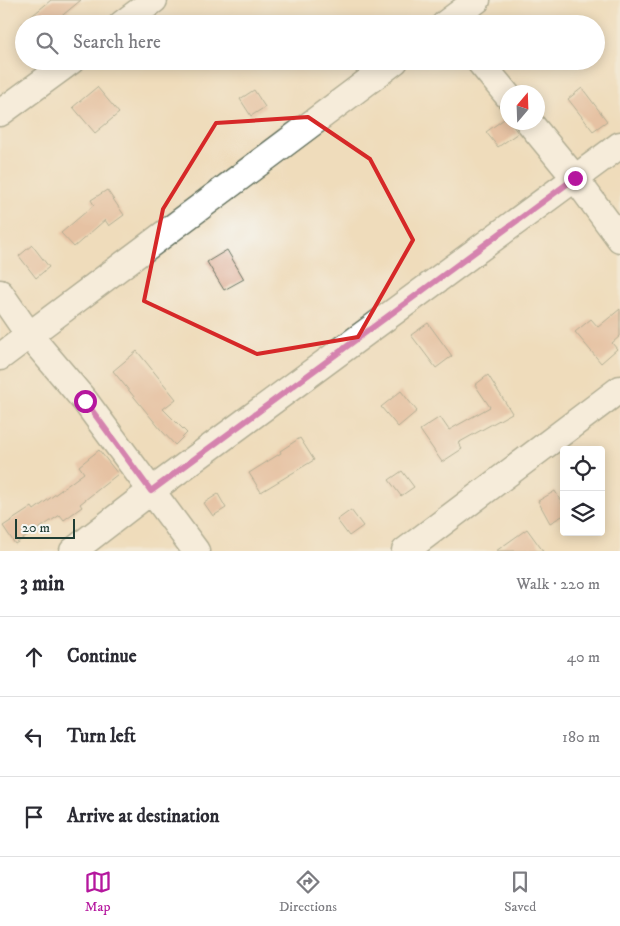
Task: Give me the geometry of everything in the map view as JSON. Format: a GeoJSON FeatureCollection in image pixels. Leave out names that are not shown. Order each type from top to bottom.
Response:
{"type":"FeatureCollection","features":[{"type":"Feature","properties":{"kind":"street"},"geometry":{"type":"LineString","coordinates":[[134,15],[154,0]]}},
{"type":"Feature","properties":{"kind":"street"},"geometry":{"type":"LineString","coordinates":[[457,15],[477,0]]}},
{"type":"Feature","properties":{"kind":"street"},"geometry":{"type":"LineString","coordinates":[[0,113],[59,70]]}},
{"type":"Feature","properties":{"kind":"street"},"geometry":{"type":"LineString","coordinates":[[0,357],[383,70]]}},
{"type":"Feature","properties":{"kind":"street"},"geometry":{"type":"LineString","coordinates":[[486,70],[500,86]]}},
{"type":"Feature","properties":{"kind":"street"},"geometry":{"type":"LineString","coordinates":[[536,130],[575,178],[620,239]]}},
{"type":"Feature","properties":{"kind":"street"},"geometry":{"type":"LineString","coordinates":[[73,551],[151,491],[620,145]]}},
{"type":"Feature","properties":{"kind":"street"},"geometry":{"type":"LineString","coordinates":[[0,294],[29,334],[85,401],[196,551]]}},
{"type":"Feature","properties":{"kind":"street"},"geometry":{"type":"LineString","coordinates":[[411,548],[620,389]]}},
{"type":"Feature","properties":{"kind":"highlighted area"},"geometry":{"type":"Polygon","coordinates":[[[308,117],[370,159],[413,240],[358,337],[257,354],[144,301],[163,209],[216,123],[308,117]]]}},
{"type":"Feature","properties":{"kind":"building"},"geometry":{"type":"Polygon","coordinates":[[[51,0],[81,0],[63,15],[33,15],[51,0]]]}},
{"type":"Feature","properties":{"kind":"building"},"geometry":{"type":"Polygon","coordinates":[[[97,87],[119,113],[95,133],[73,107],[97,87]]]}},
{"type":"Feature","properties":{"kind":"building"},"geometry":{"type":"Polygon","coordinates":[[[582,88],[607,121],[593,131],[568,99],[582,88]]]}},
{"type":"Feature","properties":{"kind":"building"},"geometry":{"type":"Polygon","coordinates":[[[254,90],[265,107],[251,116],[240,99],[254,90]]]}},
{"type":"Feature","properties":{"kind":"building"},"geometry":{"type":"Polygon","coordinates":[[[500,122],[500,130],[516,130],[518,133],[498,147],[486,132],[500,122]]]}},
{"type":"Feature","properties":{"kind":"building"},"geometry":{"type":"Polygon","coordinates":[[[107,190],[124,215],[109,226],[105,220],[74,247],[61,233],[94,205],[91,200],[107,190]]]}},
{"type":"Feature","properties":{"kind":"building"},"geometry":{"type":"Polygon","coordinates":[[[32,245],[49,267],[36,278],[19,256],[32,245]]]}},
{"type":"Feature","properties":{"kind":"building"},"geometry":{"type":"Polygon","coordinates":[[[227,250],[244,279],[224,290],[207,262],[227,250]]]}},
{"type":"Feature","properties":{"kind":"building"},"geometry":{"type":"Polygon","coordinates":[[[620,309],[620,336],[612,343],[617,349],[601,363],[575,332],[591,319],[598,327],[620,309]]]}},
{"type":"Feature","properties":{"kind":"building"},"geometry":{"type":"Polygon","coordinates":[[[428,323],[452,356],[436,368],[411,335],[428,323]]]}},
{"type":"Feature","properties":{"kind":"building"},"geometry":{"type":"Polygon","coordinates":[[[137,351],[176,399],[163,409],[187,433],[175,445],[113,371],[137,351]]]}},
{"type":"Feature","properties":{"kind":"building"},"geometry":{"type":"Polygon","coordinates":[[[488,375],[512,413],[458,443],[462,449],[442,462],[420,430],[440,417],[449,430],[490,407],[475,385],[488,375]]]}},
{"type":"Feature","properties":{"kind":"building"},"geometry":{"type":"Polygon","coordinates":[[[401,391],[417,411],[398,427],[381,407],[401,391]]]}},
{"type":"Feature","properties":{"kind":"building"},"geometry":{"type":"Polygon","coordinates":[[[300,438],[314,460],[261,492],[249,473],[281,453],[280,451],[300,438]]]}},
{"type":"Feature","properties":{"kind":"building"},"geometry":{"type":"Polygon","coordinates":[[[99,450],[118,474],[80,504],[82,507],[64,520],[60,515],[15,544],[3,526],[32,507],[34,510],[84,473],[79,466],[99,450]]]}},
{"type":"Feature","properties":{"kind":"building"},"geometry":{"type":"Polygon","coordinates":[[[402,471],[414,487],[401,496],[389,480],[402,471]]]}},
{"type":"Feature","properties":{"kind":"building"},"geometry":{"type":"Polygon","coordinates":[[[555,491],[560,500],[560,517],[550,523],[538,501],[555,491]]]}},
{"type":"Feature","properties":{"kind":"building"},"geometry":{"type":"Polygon","coordinates":[[[218,494],[226,508],[213,516],[204,503],[218,494]]]}},
{"type":"Feature","properties":{"kind":"building"},"geometry":{"type":"Polygon","coordinates":[[[351,510],[363,526],[349,536],[337,520],[351,510]]]}},
{"type":"Feature","properties":{"kind":"building"},"geometry":{"type":"Polygon","coordinates":[[[527,529],[543,551],[496,551],[527,529]]]}},
{"type":"Feature","properties":{"kind":"route"},"geometry":{"type":"LineString","coordinates":[[85,401],[151,491],[575,178]]}}]}
